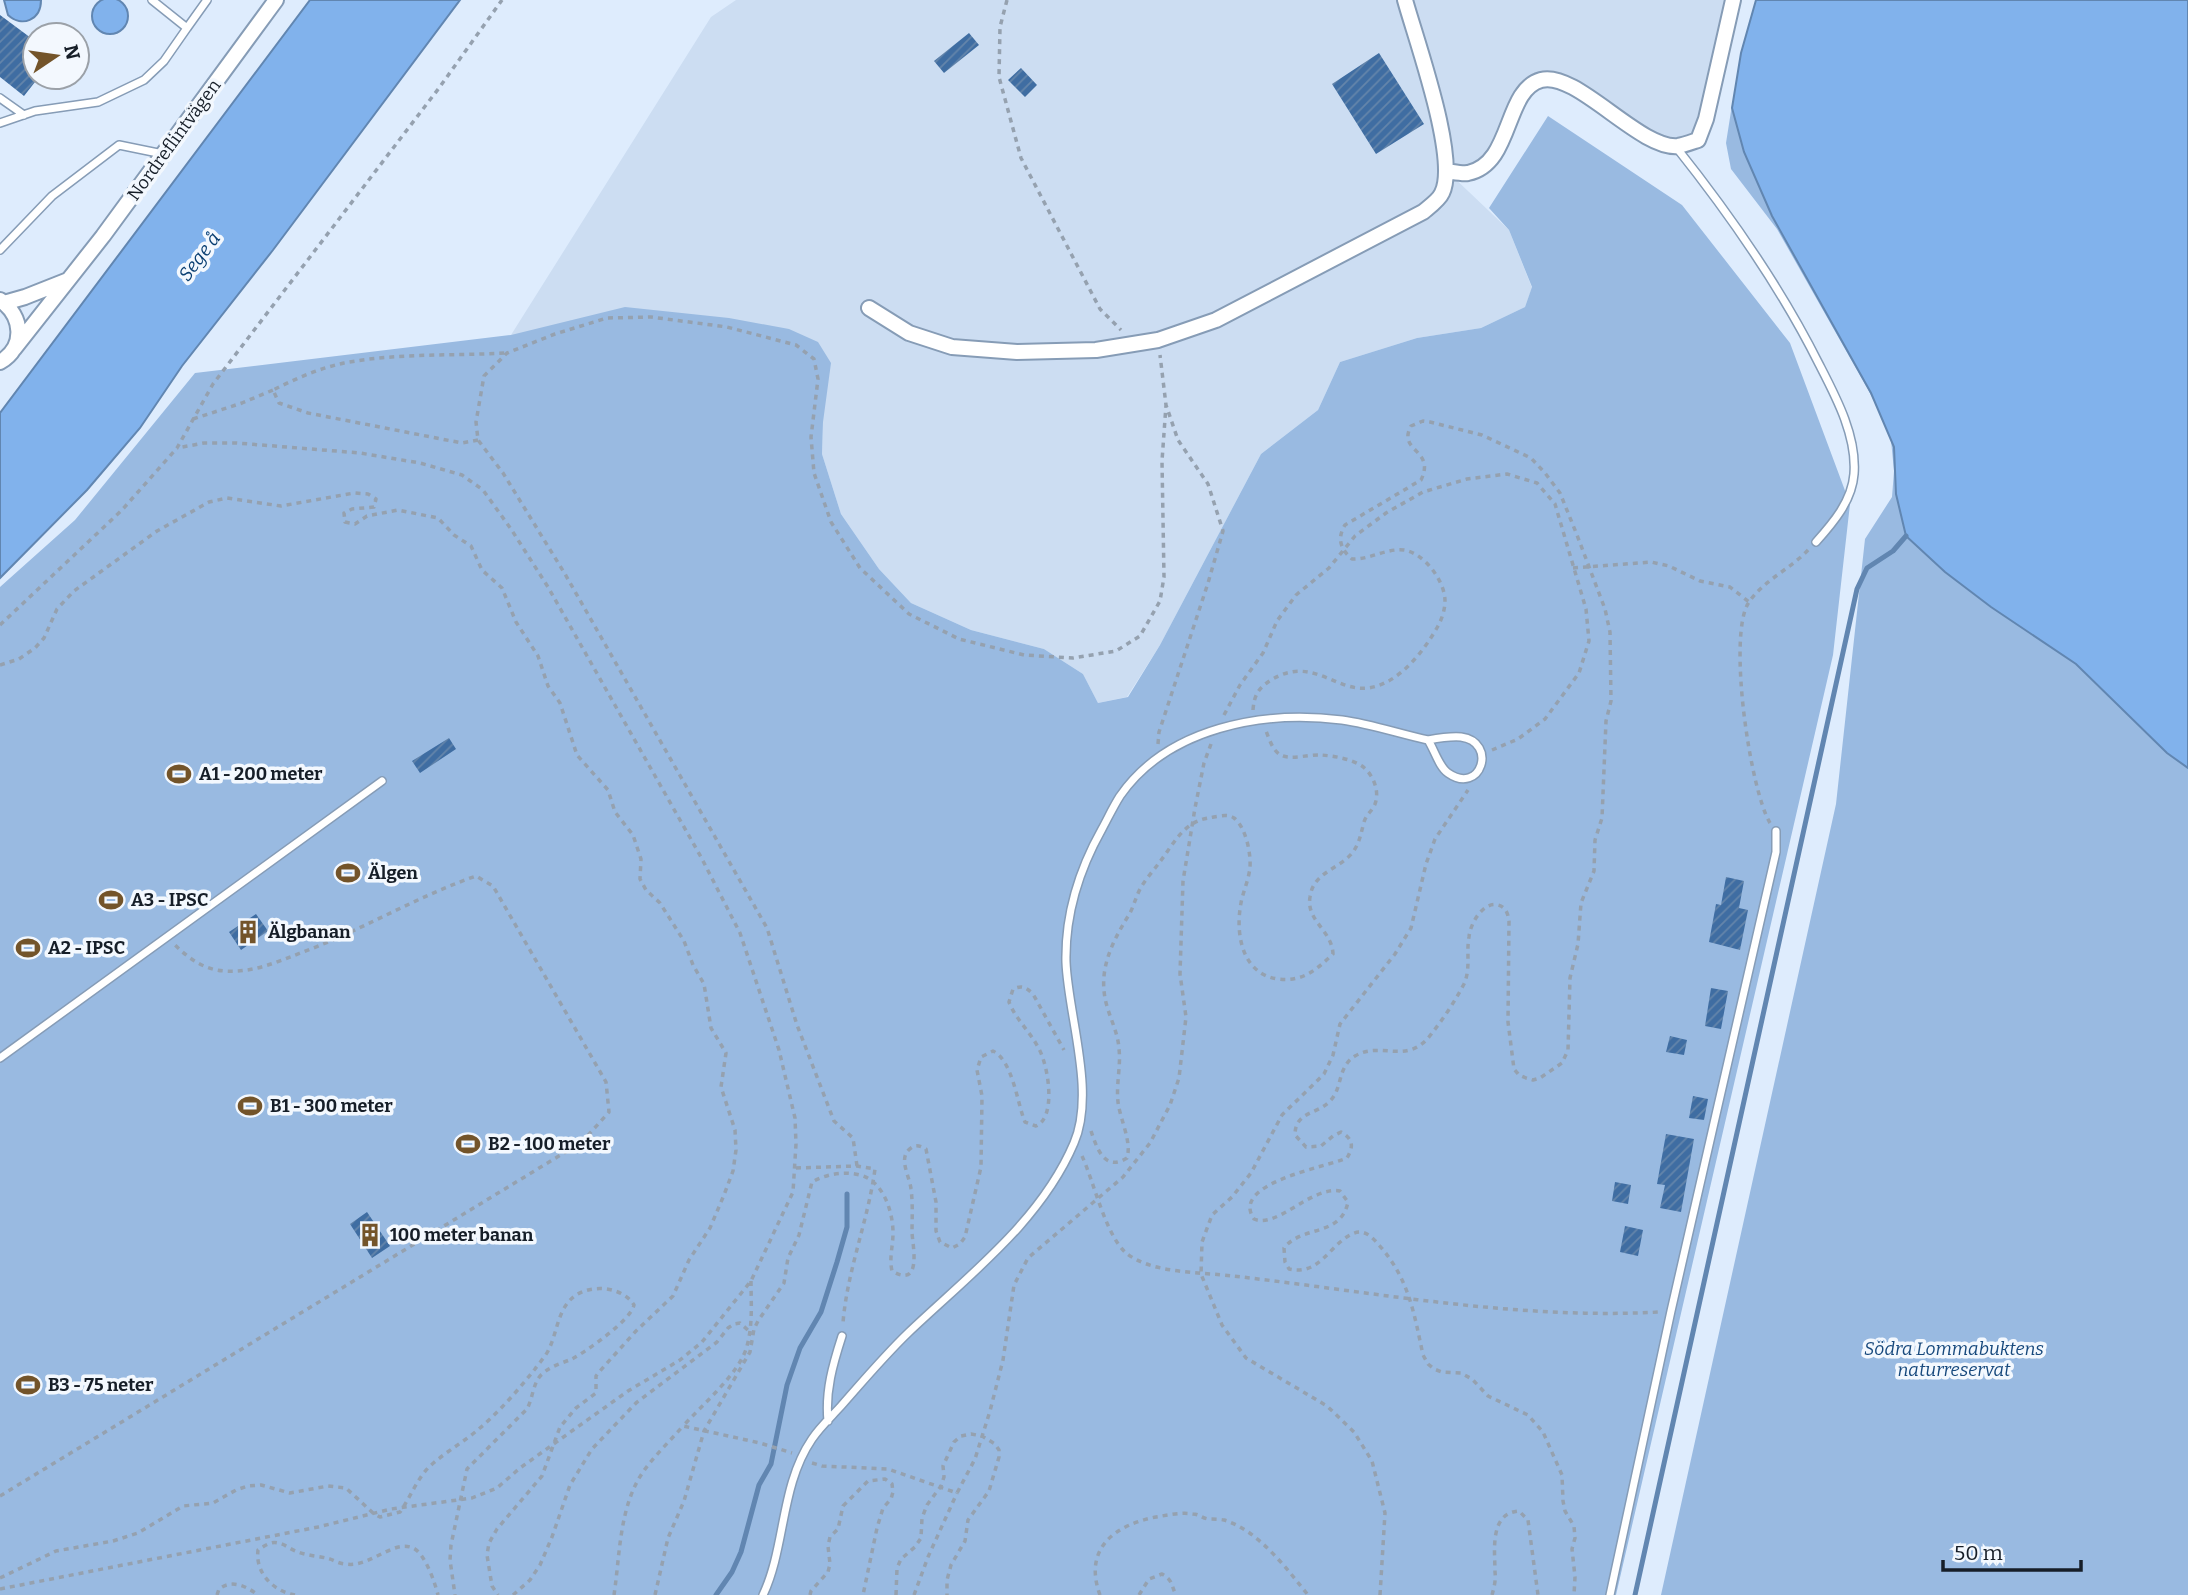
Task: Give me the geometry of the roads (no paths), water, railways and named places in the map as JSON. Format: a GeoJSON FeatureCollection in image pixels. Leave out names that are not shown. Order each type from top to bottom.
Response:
{"type":"FeatureCollection","features":[{"type":"Feature","properties":{"kind":"street","name":"Nordreflintvägen"},"geometry":{"type":"LineString","coordinates":[[0,362],[14,349],[69,279],[276,0]]}},
{"type":"Feature","properties":{"kind":"street"},"geometry":{"type":"LineString","coordinates":[[869,308],[909,333],[952,347],[1017,352],[1096,350],[1136,344],[1158,340],[1216,320],[1423,212],[1442,195],[1447,171],[1444,138],[1405,0]]}},
{"type":"Feature","properties":{"kind":"street"},"geometry":{"type":"LineString","coordinates":[[1447,171],[1466,173],[1481,168],[1501,144],[1525,90],[1540,80],[1557,80],[1653,141],[1676,146],[1698,140],[1706,119],[1733,0]]}},
{"type":"Feature","properties":{"kind":"street"},"geometry":{"type":"LineString","coordinates":[[2,301],[25,297],[69,279]]}},
{"type":"Feature","properties":{"kind":"street"},"geometry":{"type":"LineString","coordinates":[[2,301],[15,315],[19,326],[19,338],[14,349]]}},
{"type":"Feature","properties":{"kind":"lane"},"geometry":{"type":"LineString","coordinates":[[152,0],[187,27]]}},
{"type":"Feature","properties":{"kind":"lane"},"geometry":{"type":"LineString","coordinates":[[0,123],[35,111],[98,102],[144,80],[164,61],[207,0]]}},
{"type":"Feature","properties":{"kind":"lane"},"geometry":{"type":"LineString","coordinates":[[0,98],[24,115]]}},
{"type":"Feature","properties":{"kind":"lane"},"geometry":{"type":"LineString","coordinates":[[0,250],[52,196],[119,145],[163,154]]}},
{"type":"Feature","properties":{"kind":"lane"},"geometry":{"type":"LineString","coordinates":[[1676,146],[1755,251],[1797,318],[1833,391],[1854,446],[1854,477],[1841,514],[1816,542]]}},
{"type":"Feature","properties":{"kind":"lane"},"geometry":{"type":"LineString","coordinates":[[763,1595],[776,1558],[791,1486],[811,1440],[906,1334],[1001,1246],[1036,1206],[1076,1141],[1082,1115],[1081,1075],[1066,962],[1069,920],[1077,879],[1121,795],[1144,769],[1180,744],[1217,729],[1261,719],[1342,720],[1429,740],[1464,737],[1477,745],[1482,752],[1483,761],[1477,774],[1461,779],[1445,772],[1429,740]]}},
{"type":"Feature","properties":{"kind":"lane"},"geometry":{"type":"LineString","coordinates":[[0,1058],[382,782]]}},
{"type":"Feature","properties":{"kind":"lane"},"geometry":{"type":"LineString","coordinates":[[1610,1595],[1671,1311],[1776,852],[1776,831]]}},
{"type":"Feature","properties":{"kind":"lane"},"geometry":{"type":"LineString","coordinates":[[828,1421],[825,1399],[842,1336]]}},
{"type":"Feature","properties":{"kind":"water"},"geometry":{"type":"Polygon","coordinates":[[[110,-2],[123,3],[128,16],[123,29],[110,34],[97,29],[92,16],[97,3],[110,-2]]]}},
{"type":"Feature","properties":{"kind":"water"},"geometry":{"type":"Polygon","coordinates":[[[4,0],[41,0],[38,13],[30,20],[19,21],[8,15],[4,0]]]}},
{"type":"Feature","properties":{"kind":"water","name":"Sege å"},"geometry":{"type":"Polygon","coordinates":[[[310,0],[460,0],[273,250],[182,366],[140,428],[87,490],[0,578],[0,413],[310,0]]]}},
{"type":"Feature","properties":{"kind":"water"},"geometry":{"type":"Polygon","coordinates":[[[1756,0],[2188,0],[2188,768],[2167,753],[2076,664],[1991,607],[1945,572],[1906,536],[1896,494],[1894,447],[1871,393],[1772,216],[1744,152],[1732,108],[1741,53],[1756,0]]]}},
{"type":"Feature","properties":{"kind":"waterway"},"geometry":{"type":"LineString","coordinates":[[1635,1595],[1857,589],[1867,568],[1893,551],[1906,536]]}},
{"type":"Feature","properties":{"kind":"waterway"},"geometry":{"type":"LineString","coordinates":[[716,1595],[732,1572],[741,1552],[759,1485],[771,1464],[787,1385],[800,1348],[821,1312],[847,1227],[847,1194]]}},
{"type":"Feature","properties":{"kind":"place","name":"A1 - 200 meter"},"geometry":{"type":"Point","coordinates":[179,774]}},
{"type":"Feature","properties":{"kind":"place","name":"Älgen"},"geometry":{"type":"Point","coordinates":[348,873]}},
{"type":"Feature","properties":{"kind":"place","name":"A3 - IPSC"},"geometry":{"type":"Point","coordinates":[111,900]}},
{"type":"Feature","properties":{"kind":"place","name":"Älgbanan"},"geometry":{"type":"Point","coordinates":[248,932]}},
{"type":"Feature","properties":{"kind":"place","name":"A2 - IPSC"},"geometry":{"type":"Point","coordinates":[28,948]}},
{"type":"Feature","properties":{"kind":"place","name":"B1 - 300 meter"},"geometry":{"type":"Point","coordinates":[250,1106]}},
{"type":"Feature","properties":{"kind":"place","name":"B2 - 100 meter"},"geometry":{"type":"Point","coordinates":[468,1144]}},
{"type":"Feature","properties":{"kind":"place","name":"100 meter banan"},"geometry":{"type":"Point","coordinates":[370,1235]}},
{"type":"Feature","properties":{"kind":"place","name":"B3 - 75 neter"},"geometry":{"type":"Point","coordinates":[28,1385]}},
{"type":"Feature","properties":{"kind":"park label","name":"Södra Lommabuktens naturreservat"},"geometry":{"type":"Point","coordinates":[1954,1359]}}]}
